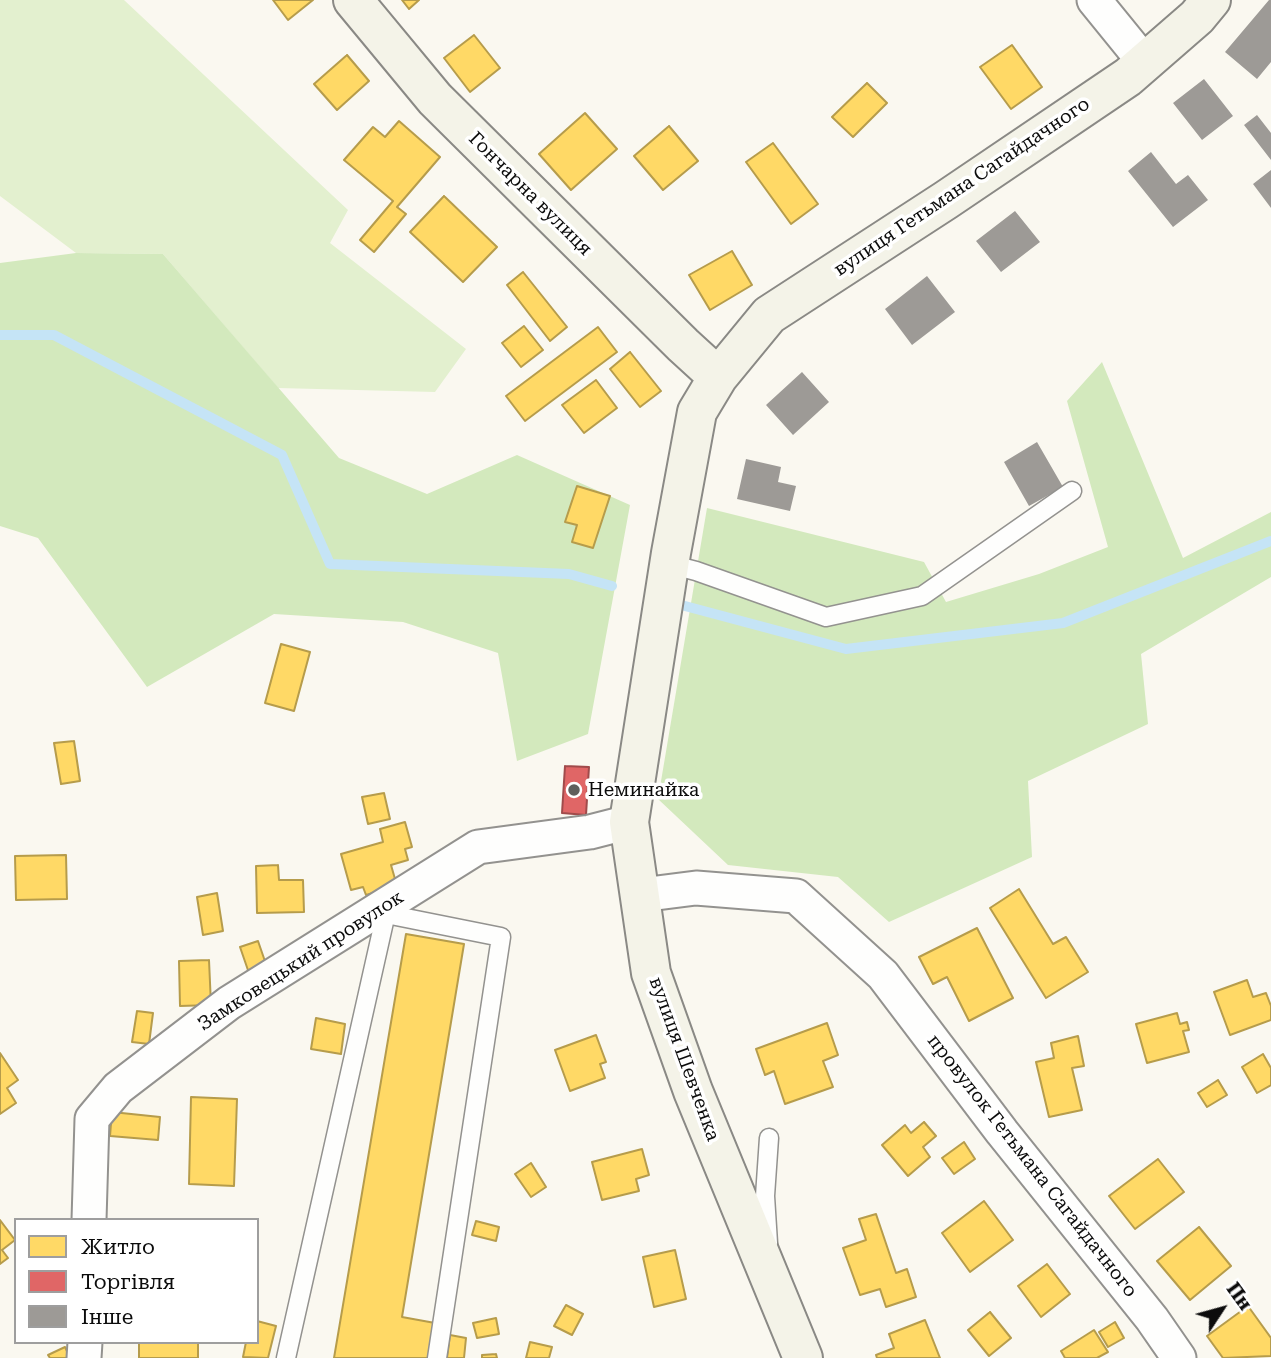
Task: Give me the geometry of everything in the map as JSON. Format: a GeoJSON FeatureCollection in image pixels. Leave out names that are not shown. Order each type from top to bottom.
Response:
{"type":"FeatureCollection","features":[{"type":"Feature","properties":{"kind":"main road","name":"Гончарна вулиця"},"geometry":{"type":"LineString","coordinates":[[353,0],[435,99],[718,377]]}},
{"type":"Feature","properties":{"kind":"main road","name":"вулиця Гетьмана Сагайдачного"},"geometry":{"type":"LineString","coordinates":[[718,377],[769,314],[946,200],[1146,64],[1197,17],[1210,0]]}},
{"type":"Feature","properties":{"kind":"main road","name":"вулиця Шевченка"},"geometry":{"type":"LineString","coordinates":[[718,377],[697,412],[669,564],[629,822],[651,973],[693,1091],[803,1358]]}},
{"type":"Feature","properties":{"kind":"street"},"geometry":{"type":"LineString","coordinates":[[1094,0],[1146,64]]}},
{"type":"Feature","properties":{"kind":"street","name":"Замковецький провулок"},"geometry":{"type":"LineString","coordinates":[[89,1218],[92,1119],[118,1088],[229,1003],[381,913],[478,847],[590,832],[629,822]]}},
{"type":"Feature","properties":{"kind":"street","name":"провулок Гетьмана Сагайдачного"},"geometry":{"type":"LineString","coordinates":[[640,895],[696,888],[796,896],[883,975],[1002,1132],[1152,1319],[1179,1358]]}},
{"type":"Feature","properties":{"kind":"lane"},"geometry":{"type":"LineString","coordinates":[[669,564],[826,617],[922,596],[1072,491]]}},
{"type":"Feature","properties":{"kind":"lane"},"geometry":{"type":"LineString","coordinates":[[286,1358],[381,913],[501,937],[437,1358]]}},
{"type":"Feature","properties":{"kind":"lane"},"geometry":{"type":"LineString","coordinates":[[769,1138],[765,1196],[771,1275]]}},
{"type":"Feature","properties":{"kind":"green space"},"geometry":{"type":"Polygon","coordinates":[[[0,0],[124,0],[348,210],[330,243],[466,349],[435,392],[278,388],[163,254],[76,253],[0,196],[0,0]]]}},
{"type":"Feature","properties":{"kind":"green space"},"geometry":{"type":"Polygon","coordinates":[[[76,253],[163,254],[339,458],[427,494],[517,455],[630,505],[588,734],[517,761],[498,653],[403,622],[274,614],[147,687],[38,538],[0,526],[0,263],[76,253]]]}},
{"type":"Feature","properties":{"kind":"green space"},"geometry":{"type":"Polygon","coordinates":[[[1102,362],[1183,558],[1271,512],[1271,577],[1141,654],[1148,724],[1028,781],[1032,857],[889,922],[838,877],[728,865],[658,799],[707,508],[924,562],[946,602],[1039,574],[1108,547],[1067,401],[1102,362]]]}},
{"type":"Feature","properties":{"kind":"building: Житло"},"geometry":{"type":"Polygon","coordinates":[[[273,0],[313,0],[288,20],[273,0]]]}},
{"type":"Feature","properties":{"kind":"building: Житло"},"geometry":{"type":"Polygon","coordinates":[[[402,0],[419,0],[409,9],[402,0]]]}},
{"type":"Feature","properties":{"kind":"building: Житло"},"geometry":{"type":"Polygon","coordinates":[[[474,35],[500,68],[470,92],[444,58],[474,35]]]}},
{"type":"Feature","properties":{"kind":"building: Житло"},"geometry":{"type":"Polygon","coordinates":[[[1012,45],[1042,87],[1011,109],[980,67],[1012,45]]]}},
{"type":"Feature","properties":{"kind":"building: Житло"},"geometry":{"type":"Polygon","coordinates":[[[347,55],[369,81],[337,110],[314,84],[347,55]]]}},
{"type":"Feature","properties":{"kind":"building: Житло"},"geometry":{"type":"Polygon","coordinates":[[[867,83],[887,103],[853,137],[832,117],[867,83]]]}},
{"type":"Feature","properties":{"kind":"building: Житло"},"geometry":{"type":"Polygon","coordinates":[[[585,113],[617,149],[571,190],[539,154],[585,113]]]}},
{"type":"Feature","properties":{"kind":"building: Житло"},"geometry":{"type":"Polygon","coordinates":[[[399,121],[440,157],[397,207],[406,214],[374,252],[360,240],[393,201],[344,160],[373,127],[385,137],[399,121]]]}},
{"type":"Feature","properties":{"kind":"building: Житло"},"geometry":{"type":"Polygon","coordinates":[[[669,126],[698,161],[663,190],[634,156],[669,126]]]}},
{"type":"Feature","properties":{"kind":"building: Житло"},"geometry":{"type":"Polygon","coordinates":[[[773,143],[818,204],[791,224],[746,162],[773,143]]]}},
{"type":"Feature","properties":{"kind":"building: Житло"},"geometry":{"type":"Polygon","coordinates":[[[444,196],[497,247],[463,282],[410,232],[444,196]]]}},
{"type":"Feature","properties":{"kind":"building: Житло"},"geometry":{"type":"Polygon","coordinates":[[[732,251],[752,285],[710,310],[689,275],[732,251]]]}},
{"type":"Feature","properties":{"kind":"building: Житло"},"geometry":{"type":"Polygon","coordinates":[[[523,272],[567,327],[550,341],[507,285],[523,272]]]}},
{"type":"Feature","properties":{"kind":"building: Житло"},"geometry":{"type":"Polygon","coordinates":[[[524,326],[543,350],[521,367],[502,343],[524,326]]]}},
{"type":"Feature","properties":{"kind":"building: Житло"},"geometry":{"type":"Polygon","coordinates":[[[598,327],[617,352],[525,421],[506,396],[598,327]]]}},
{"type":"Feature","properties":{"kind":"building: Житло"},"geometry":{"type":"Polygon","coordinates":[[[630,352],[661,391],[640,407],[610,369],[630,352]]]}},
{"type":"Feature","properties":{"kind":"building: Житло"},"geometry":{"type":"Polygon","coordinates":[[[596,380],[617,408],[584,433],[562,405],[596,380]]]}},
{"type":"Feature","properties":{"kind":"building: Житло"},"geometry":{"type":"Polygon","coordinates":[[[577,486],[610,496],[593,548],[572,542],[577,525],[565,522],[577,486]]]}},
{"type":"Feature","properties":{"kind":"building: Житло"},"geometry":{"type":"Polygon","coordinates":[[[281,644],[310,652],[294,711],[265,703],[281,644]]]}},
{"type":"Feature","properties":{"kind":"building: Житло"},"geometry":{"type":"Polygon","coordinates":[[[74,741],[80,781],[61,784],[54,743],[74,741]]]}},
{"type":"Feature","properties":{"kind":"building: Житло"},"geometry":{"type":"Polygon","coordinates":[[[384,793],[390,819],[368,824],[362,797],[384,793]]]}},
{"type":"Feature","properties":{"kind":"building: Житло"},"geometry":{"type":"Polygon","coordinates":[[[405,822],[412,847],[405,849],[408,860],[391,865],[397,886],[366,895],[363,887],[351,890],[341,854],[383,842],[380,829],[405,822]]]}},
{"type":"Feature","properties":{"kind":"building: Житло"},"geometry":{"type":"Polygon","coordinates":[[[66,855],[67,899],[16,900],[15,856],[66,855]]]}},
{"type":"Feature","properties":{"kind":"building: Житло"},"geometry":{"type":"Polygon","coordinates":[[[278,865],[279,880],[303,880],[304,912],[257,913],[256,866],[278,865]]]}},
{"type":"Feature","properties":{"kind":"building: Житло"},"geometry":{"type":"Polygon","coordinates":[[[1019,889],[1053,944],[1066,937],[1088,972],[1046,998],[990,908],[1019,889]]]}},
{"type":"Feature","properties":{"kind":"building: Житло"},"geometry":{"type":"Polygon","coordinates":[[[217,893],[223,931],[203,935],[197,897],[217,893]]]}},
{"type":"Feature","properties":{"kind":"building: Житло"},"geometry":{"type":"Polygon","coordinates":[[[977,928],[1013,998],[969,1021],[947,977],[933,984],[919,957],[977,928]]]}},
{"type":"Feature","properties":{"kind":"building: Житло"},"geometry":{"type":"Polygon","coordinates":[[[406,934],[464,944],[402,1317],[435,1323],[429,1358],[334,1358],[406,934]]]}},
{"type":"Feature","properties":{"kind":"building: Житло"},"geometry":{"type":"Polygon","coordinates":[[[258,941],[268,970],[250,976],[240,947],[258,941]]]}},
{"type":"Feature","properties":{"kind":"building: Житло"},"geometry":{"type":"Polygon","coordinates":[[[209,960],[211,1005],[180,1006],[179,961],[209,960]]]}},
{"type":"Feature","properties":{"kind":"building: Житло"},"geometry":{"type":"Polygon","coordinates":[[[1247,980],[1253,997],[1266,993],[1271,1006],[1271,1020],[1230,1035],[1214,992],[1247,980]]]}},
{"type":"Feature","properties":{"kind":"building: Житло"},"geometry":{"type":"Polygon","coordinates":[[[137,1011],[153,1013],[149,1044],[132,1042],[137,1011]]]}},
{"type":"Feature","properties":{"kind":"building: Житло"},"geometry":{"type":"Polygon","coordinates":[[[1177,1013],[1180,1024],[1187,1022],[1189,1030],[1183,1031],[1189,1052],[1147,1063],[1136,1024],[1177,1013]]]}},
{"type":"Feature","properties":{"kind":"building: Житло"},"geometry":{"type":"Polygon","coordinates":[[[316,1018],[345,1024],[341,1054],[311,1049],[316,1018]]]}},
{"type":"Feature","properties":{"kind":"building: Житло"},"geometry":{"type":"Polygon","coordinates":[[[827,1023],[838,1055],[823,1061],[833,1087],[785,1104],[774,1071],[765,1075],[756,1049],[827,1023]]]}},
{"type":"Feature","properties":{"kind":"building: Житло"},"geometry":{"type":"Polygon","coordinates":[[[596,1035],[606,1062],[600,1064],[605,1078],[570,1091],[555,1050],[596,1035]]]}},
{"type":"Feature","properties":{"kind":"building: Житло"},"geometry":{"type":"Polygon","coordinates":[[[1078,1036],[1084,1066],[1072,1068],[1082,1110],[1049,1117],[1036,1062],[1054,1058],[1051,1043],[1078,1036]]]}},
{"type":"Feature","properties":{"kind":"building: Житло"},"geometry":{"type":"Polygon","coordinates":[[[0,1053],[18,1080],[7,1088],[16,1103],[0,1114],[0,1053]]]}},
{"type":"Feature","properties":{"kind":"building: Житло"},"geometry":{"type":"Polygon","coordinates":[[[1263,1054],[1271,1068],[1271,1085],[1257,1093],[1242,1067],[1263,1054]]]}},
{"type":"Feature","properties":{"kind":"building: Житло"},"geometry":{"type":"Polygon","coordinates":[[[1218,1080],[1227,1095],[1207,1107],[1198,1093],[1218,1080]]]}},
{"type":"Feature","properties":{"kind":"building: Житло"},"geometry":{"type":"Polygon","coordinates":[[[191,1097],[237,1099],[234,1186],[189,1184],[191,1097]]]}},
{"type":"Feature","properties":{"kind":"building: Житло"},"geometry":{"type":"Polygon","coordinates":[[[112,1112],[160,1117],[158,1140],[110,1136],[112,1112]]]}},
{"type":"Feature","properties":{"kind":"building: Житло"},"geometry":{"type":"Polygon","coordinates":[[[924,1122],[936,1136],[923,1147],[930,1157],[908,1176],[882,1145],[905,1125],[911,1133],[924,1122]]]}},
{"type":"Feature","properties":{"kind":"building: Житло"},"geometry":{"type":"Polygon","coordinates":[[[964,1142],[975,1159],[954,1174],[942,1158],[964,1142]]]}},
{"type":"Feature","properties":{"kind":"building: Житло"},"geometry":{"type":"Polygon","coordinates":[[[642,1149],[649,1175],[636,1179],[639,1191],[602,1200],[592,1162],[642,1149]]]}},
{"type":"Feature","properties":{"kind":"building: Житло"},"geometry":{"type":"Polygon","coordinates":[[[1158,1159],[1184,1192],[1135,1229],[1109,1196],[1158,1159]]]}},
{"type":"Feature","properties":{"kind":"building: Житло"},"geometry":{"type":"Polygon","coordinates":[[[531,1163],[546,1187],[531,1197],[515,1174],[531,1163]]]}},
{"type":"Feature","properties":{"kind":"building: Житло"},"geometry":{"type":"Polygon","coordinates":[[[984,1201],[1013,1240],[970,1272],[942,1233],[984,1201]]]}},
{"type":"Feature","properties":{"kind":"building: Житло"},"geometry":{"type":"Polygon","coordinates":[[[876,1214],[896,1273],[907,1269],[916,1297],[886,1307],[880,1289],[860,1295],[843,1248],[866,1240],[859,1219],[876,1214]]]}},
{"type":"Feature","properties":{"kind":"building: Житло"},"geometry":{"type":"Polygon","coordinates":[[[0,1220],[14,1241],[2,1250],[8,1258],[0,1264],[0,1220]]]}},
{"type":"Feature","properties":{"kind":"building: Житло"},"geometry":{"type":"Polygon","coordinates":[[[476,1221],[499,1227],[496,1241],[472,1235],[476,1221]]]}},
{"type":"Feature","properties":{"kind":"building: Житло"},"geometry":{"type":"Polygon","coordinates":[[[1199,1227],[1231,1266],[1190,1300],[1157,1261],[1199,1227]]]}},
{"type":"Feature","properties":{"kind":"building: Житло"},"geometry":{"type":"Polygon","coordinates":[[[675,1250],[686,1299],[654,1307],[643,1257],[675,1250]]]}},
{"type":"Feature","properties":{"kind":"building: Житло"},"geometry":{"type":"Polygon","coordinates":[[[1047,1264],[1070,1294],[1041,1317],[1018,1286],[1047,1264]]]}},
{"type":"Feature","properties":{"kind":"building: Житло"},"geometry":{"type":"Polygon","coordinates":[[[566,1305],[583,1314],[572,1335],[554,1326],[566,1305]]]}},
{"type":"Feature","properties":{"kind":"building: Житло"},"geometry":{"type":"Polygon","coordinates":[[[1248,1306],[1271,1338],[1271,1356],[1223,1358],[1207,1336],[1248,1306]]]}},
{"type":"Feature","properties":{"kind":"building: Житло"},"geometry":{"type":"Polygon","coordinates":[[[990,1312],[1011,1338],[989,1356],[968,1330],[990,1312]]]}},
{"type":"Feature","properties":{"kind":"building: Житло"},"geometry":{"type":"Polygon","coordinates":[[[496,1318],[499,1334],[477,1338],[473,1323],[496,1318]]]}},
{"type":"Feature","properties":{"kind":"building: Житло"},"geometry":{"type":"Polygon","coordinates":[[[925,1320],[940,1358],[877,1358],[876,1355],[894,1348],[889,1334],[925,1320]]]}},
{"type":"Feature","properties":{"kind":"building: Житло"},"geometry":{"type":"Polygon","coordinates":[[[259,1322],[276,1326],[268,1358],[243,1357],[246,1344],[259,1344],[259,1322]]]}},
{"type":"Feature","properties":{"kind":"building: Житло"},"geometry":{"type":"Polygon","coordinates":[[[1115,1322],[1124,1338],[1108,1347],[1099,1332],[1115,1322]]]}},
{"type":"Feature","properties":{"kind":"building: Житло"},"geometry":{"type":"Polygon","coordinates":[[[1094,1330],[1108,1352],[1097,1358],[1065,1358],[1061,1351],[1094,1330]]]}},
{"type":"Feature","properties":{"kind":"building: Житло"},"geometry":{"type":"Polygon","coordinates":[[[450,1335],[466,1338],[464,1358],[447,1358],[450,1335]]]}},
{"type":"Feature","properties":{"kind":"building: Житло"},"geometry":{"type":"Polygon","coordinates":[[[530,1342],[552,1347],[549,1358],[526,1358],[530,1342]]]}},
{"type":"Feature","properties":{"kind":"building: Житло"},"geometry":{"type":"Polygon","coordinates":[[[139,1344],[198,1344],[198,1358],[139,1358],[139,1344]]]}},
{"type":"Feature","properties":{"kind":"building: Житло"},"geometry":{"type":"Polygon","coordinates":[[[65,1347],[70,1358],[50,1358],[48,1355],[65,1347]]]}},
{"type":"Feature","properties":{"kind":"building: Житло"},"geometry":{"type":"Polygon","coordinates":[[[496,1354],[497,1358],[482,1358],[482,1355],[496,1354]]]}},
{"type":"Feature","properties":{"kind":"building: Торгівля"},"geometry":{"type":"Polygon","coordinates":[[[565,766],[589,767],[586,815],[562,813],[565,766]]]}},
{"type":"Feature","properties":{"kind":"building: Інше"},"geometry":{"type":"Polygon","coordinates":[[[1269,0],[1271,62],[1257,79],[1225,52],[1269,0]]]}},
{"type":"Feature","properties":{"kind":"building: Інше"},"geometry":{"type":"Polygon","coordinates":[[[1204,79],[1233,116],[1202,140],[1173,103],[1204,79]]]}},
{"type":"Feature","properties":{"kind":"building: Інше"},"geometry":{"type":"Polygon","coordinates":[[[1257,115],[1271,133],[1271,160],[1244,125],[1257,115]]]}},
{"type":"Feature","properties":{"kind":"building: Інше"},"geometry":{"type":"Polygon","coordinates":[[[1151,152],[1176,184],[1188,175],[1208,200],[1173,227],[1128,171],[1151,152]]]}},
{"type":"Feature","properties":{"kind":"building: Інше"},"geometry":{"type":"Polygon","coordinates":[[[1271,170],[1271,208],[1253,184],[1271,170]]]}},
{"type":"Feature","properties":{"kind":"building: Інше"},"geometry":{"type":"Polygon","coordinates":[[[1015,211],[1040,242],[1001,272],[976,241],[1015,211]]]}},
{"type":"Feature","properties":{"kind":"building: Інше"},"geometry":{"type":"Polygon","coordinates":[[[927,276],[955,312],[912,345],[885,309],[927,276]]]}},
{"type":"Feature","properties":{"kind":"building: Інше"},"geometry":{"type":"Polygon","coordinates":[[[802,372],[829,402],[793,435],[766,405],[802,372]]]}},
{"type":"Feature","properties":{"kind":"building: Інше"},"geometry":{"type":"Polygon","coordinates":[[[1037,442],[1063,487],[1029,506],[1004,462],[1037,442]]]}},
{"type":"Feature","properties":{"kind":"building: Інше"},"geometry":{"type":"Polygon","coordinates":[[[746,459],[781,467],[778,482],[796,486],[790,511],[737,499],[746,459]]]}},
{"type":"Feature","properties":{"kind":"waterway"},"geometry":{"type":"LineString","coordinates":[[0,335],[54,335],[282,455],[330,564],[569,574],[612,586]]}},
{"type":"Feature","properties":{"kind":"waterway"},"geometry":{"type":"LineString","coordinates":[[685,606],[846,649],[1063,623],[1271,541]]}},
{"type":"Feature","properties":{"kind":"place","name":"Неминайка"},"geometry":{"type":"Point","coordinates":[574,790]}}]}
